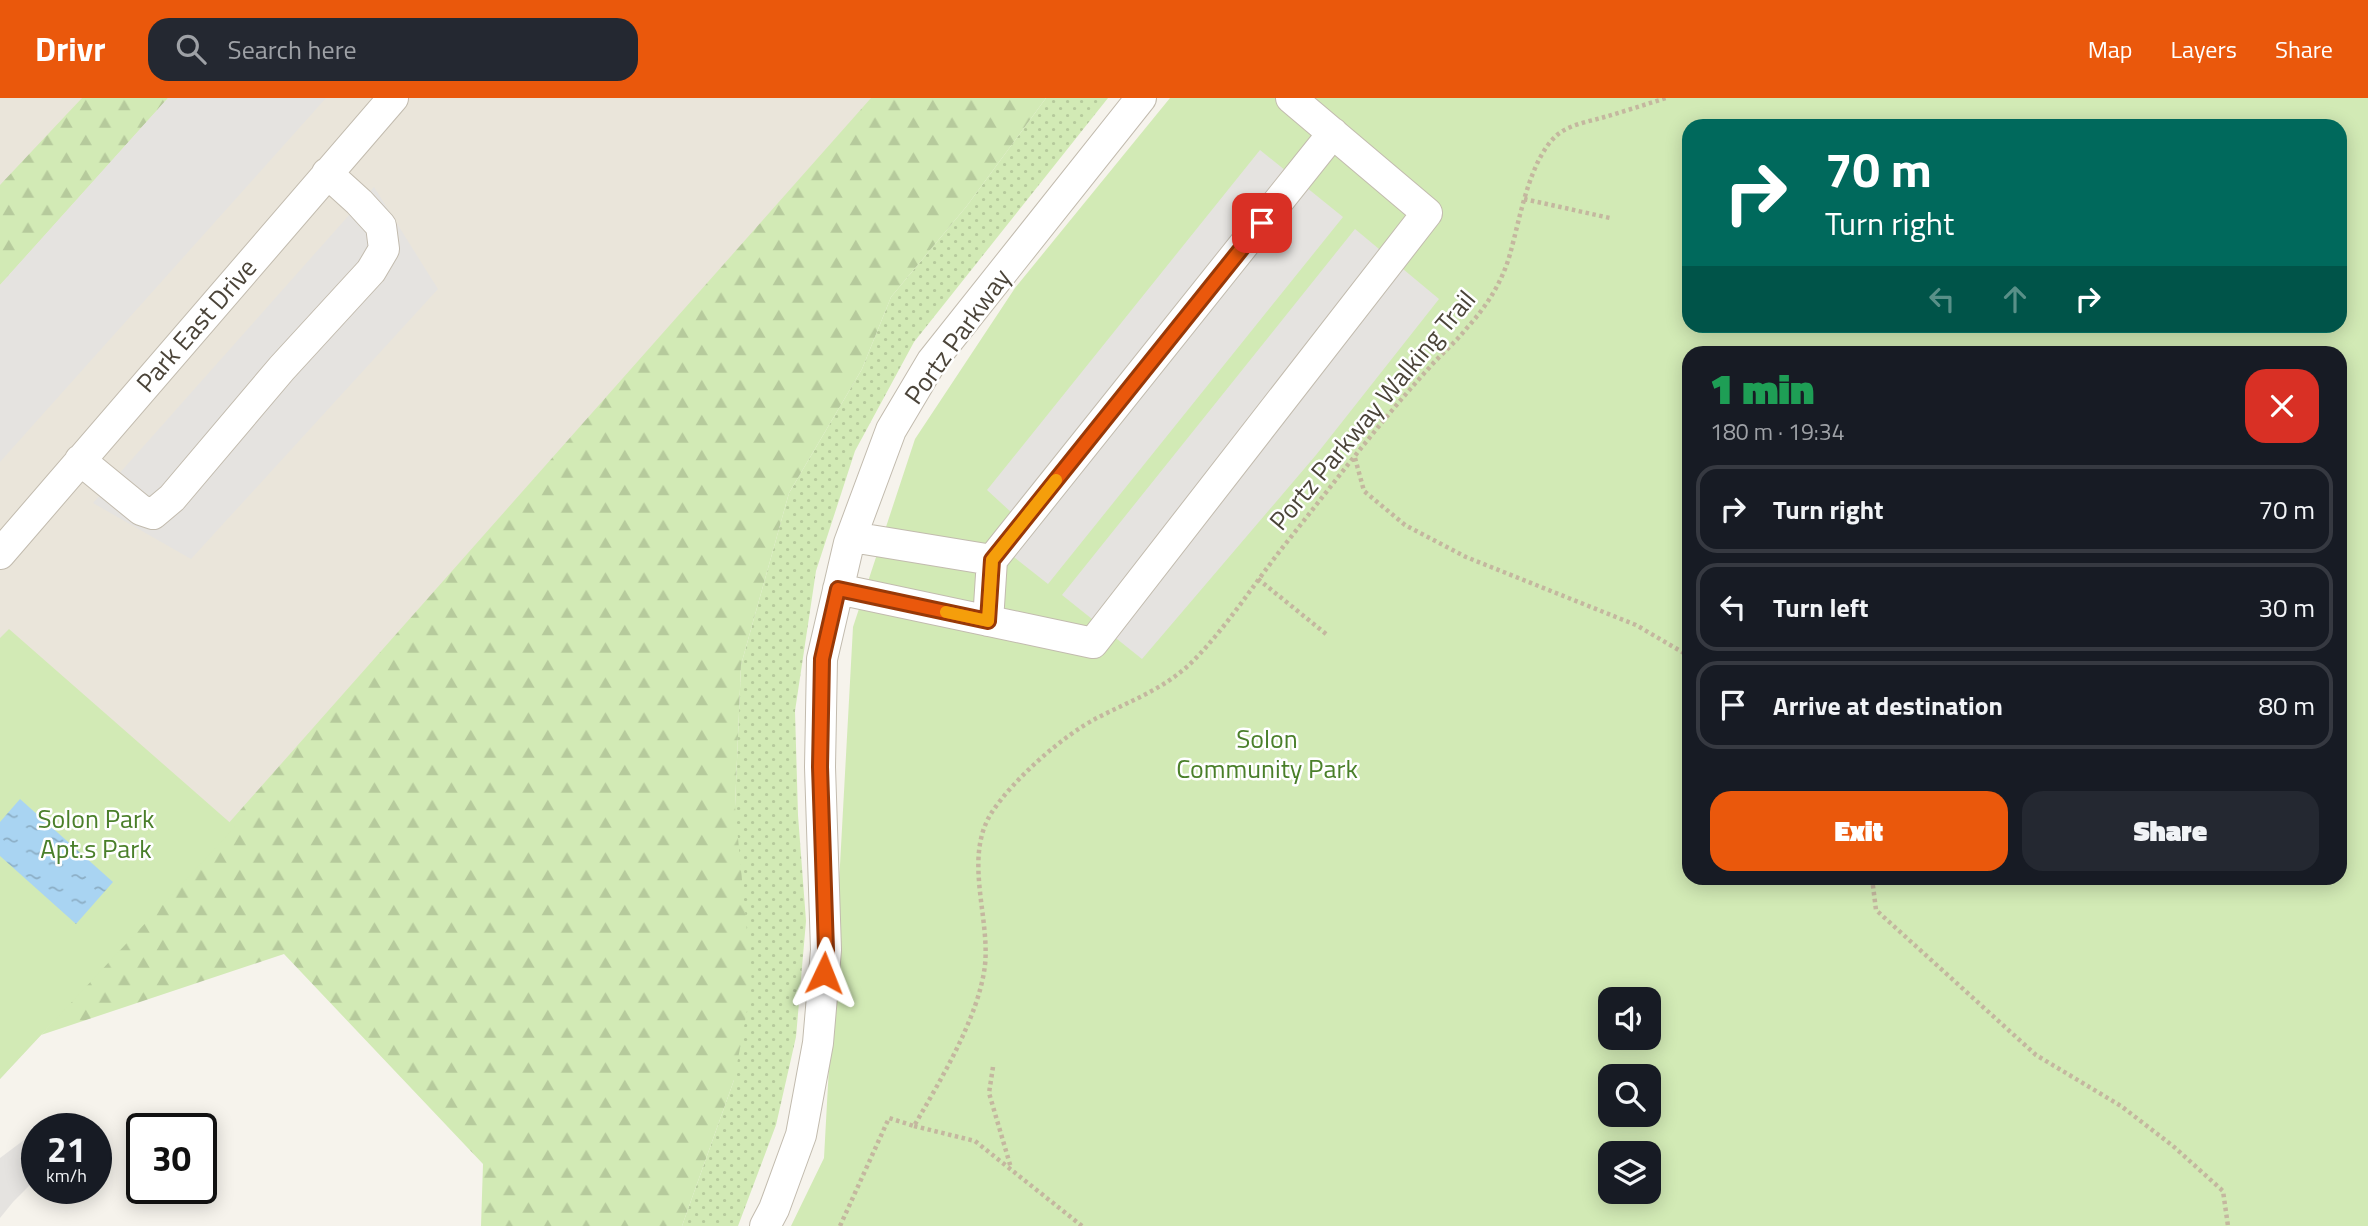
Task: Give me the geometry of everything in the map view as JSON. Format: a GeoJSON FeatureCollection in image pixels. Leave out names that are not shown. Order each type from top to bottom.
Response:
{"type":"FeatureCollection","features":[{"type":"Feature","properties":{"kind":"street","name":"Park East Drive"},"geometry":{"type":"LineString","coordinates":[[5,536],[80,460],[393,98]]}},
{"type":"Feature","properties":{"kind":"street","name":"Portz Parkway"},"geometry":{"type":"LineString","coordinates":[[765,1226],[774,1209],[801,1135],[818,1043],[826,950],[820,767],[822,659],[852,537],[891,430],[932,361],[1141,98]]}},
{"type":"Feature","properties":{"kind":"street"},"geometry":{"type":"LineString","coordinates":[[838,589],[1093,643],[1427,213],[1291,98]]}},
{"type":"Feature","properties":{"kind":"street"},"geometry":{"type":"LineString","coordinates":[[988,621],[992,560],[1333,134]]}},
{"type":"Feature","properties":{"kind":"street"},"geometry":{"type":"LineString","coordinates":[[80,460],[141,510],[153,514],[172,498],[297,351],[371,271],[384,248],[382,226],[327,173]]}},
{"type":"Feature","properties":{"kind":"street"},"geometry":{"type":"LineString","coordinates":[[852,537],[992,560]]}},
{"type":"Feature","properties":{"kind":"path","name":"Portz Parkway Walking Trail"},"geometry":{"type":"LineString","coordinates":[[914,1126],[956,1048],[980,994],[986,937],[979,849],[982,832],[990,814],[1024,774],[1062,742],[1094,720],[1155,691],[1176,677],[1197,657],[1354,458],[1429,368],[1486,306],[1499,284],[1510,255],[1524,199],[1534,173],[1557,135],[1576,124],[1666,98]]}},
{"type":"Feature","properties":{"kind":"path"},"geometry":{"type":"LineString","coordinates":[[1524,199],[1610,218]]}},
{"type":"Feature","properties":{"kind":"path"},"geometry":{"type":"LineString","coordinates":[[1354,458],[1364,491],[1405,524],[1466,557],[1636,625],[1682,652]]}},
{"type":"Feature","properties":{"kind":"path"},"geometry":{"type":"LineString","coordinates":[[1258,579],[1326,634]]}},
{"type":"Feature","properties":{"kind":"path"},"geometry":{"type":"LineString","coordinates":[[1873,885],[1876,910],[2036,1055],[2121,1106],[2174,1146],[2223,1191],[2229,1226]]}},
{"type":"Feature","properties":{"kind":"path"},"geometry":{"type":"LineString","coordinates":[[993,1067],[989,1093],[1011,1169]]}},
{"type":"Feature","properties":{"kind":"path"},"geometry":{"type":"LineString","coordinates":[[840,1226],[889,1118],[975,1141],[1082,1226]]}},
{"type":"Feature","properties":{"kind":"shaded area"},"geometry":{"type":"Polygon","coordinates":[[[0,98],[876,98],[235,827],[0,1079],[0,98]]]}},
{"type":"Feature","properties":{"kind":"shaded area"},"geometry":{"type":"Polygon","coordinates":[[[168,98],[326,98],[0,462],[0,285],[168,98]]]}},
{"type":"Feature","properties":{"kind":"shaded area"},"geometry":{"type":"Polygon","coordinates":[[[1260,150],[1343,217],[1048,584],[991,539],[1012,513],[987,490],[1260,150]]]}},
{"type":"Feature","properties":{"kind":"shaded area"},"geometry":{"type":"Polygon","coordinates":[[[374,187],[438,289],[191,559],[93,503],[374,187]]]}},
{"type":"Feature","properties":{"kind":"shaded area"},"geometry":{"type":"Polygon","coordinates":[[[1355,229],[1439,299],[1316,455],[1142,659],[1062,595],[1355,229]]]}},
{"type":"Feature","properties":{"kind":"shaded area"},"geometry":{"type":"Polygon","coordinates":[[[21,1142],[21,1194],[0,1218],[0,1158],[21,1142]]]}},
{"type":"Feature","properties":{"kind":"green space"},"geometry":{"type":"Polygon","coordinates":[[[82,98],[168,98],[0,285],[0,185],[82,98]]]}},
{"type":"Feature","properties":{"kind":"green space"},"geometry":{"type":"Polygon","coordinates":[[[871,98],[1046,98],[966,207],[891,297],[862,369],[789,493],[741,665],[735,807],[752,984],[734,1080],[682,1226],[481,1226],[483,1164],[284,954],[41,1035],[871,98]]]}},
{"type":"Feature","properties":{"kind":"green space"},"geometry":{"type":"Polygon","coordinates":[[[1046,98],[1108,98],[914,342],[855,451],[816,571],[795,711],[798,815],[806,921],[796,1037],[776,1125],[738,1226],[682,1226],[734,1080],[735,807],[741,665],[789,493],[862,369],[891,297],[966,207],[1046,98]]]}},
{"type":"Feature","properties":{"kind":"green space","name":"Solon Community Park"},"geometry":{"type":"Polygon","coordinates":[[[1170,98],[2368,98],[2368,1226],[791,1226],[824,1158],[853,627],[915,439],[1015,288],[1170,98]]]}},
{"type":"Feature","properties":{"kind":"green space","name":"Solon Park Apt.s Park"},"geometry":{"type":"Polygon","coordinates":[[[9,629],[235,827],[0,1079],[0,638],[9,629]]]}},
{"type":"Feature","properties":{"kind":"water"},"geometry":{"type":"Polygon","coordinates":[[[20,799],[113,882],[76,924],[0,856],[0,822],[20,799]]]}},
{"type":"Feature","properties":{"kind":"slow traffic"},"geometry":{"type":"LineString","coordinates":[[946,612],[988,621],[992,560],[1056,480]]}},
{"type":"Feature","properties":{"kind":"route"},"geometry":{"type":"LineString","coordinates":[[824,973],[826,950],[820,767],[822,659],[838,589],[988,621],[992,560],[1262,223]]}}]}
